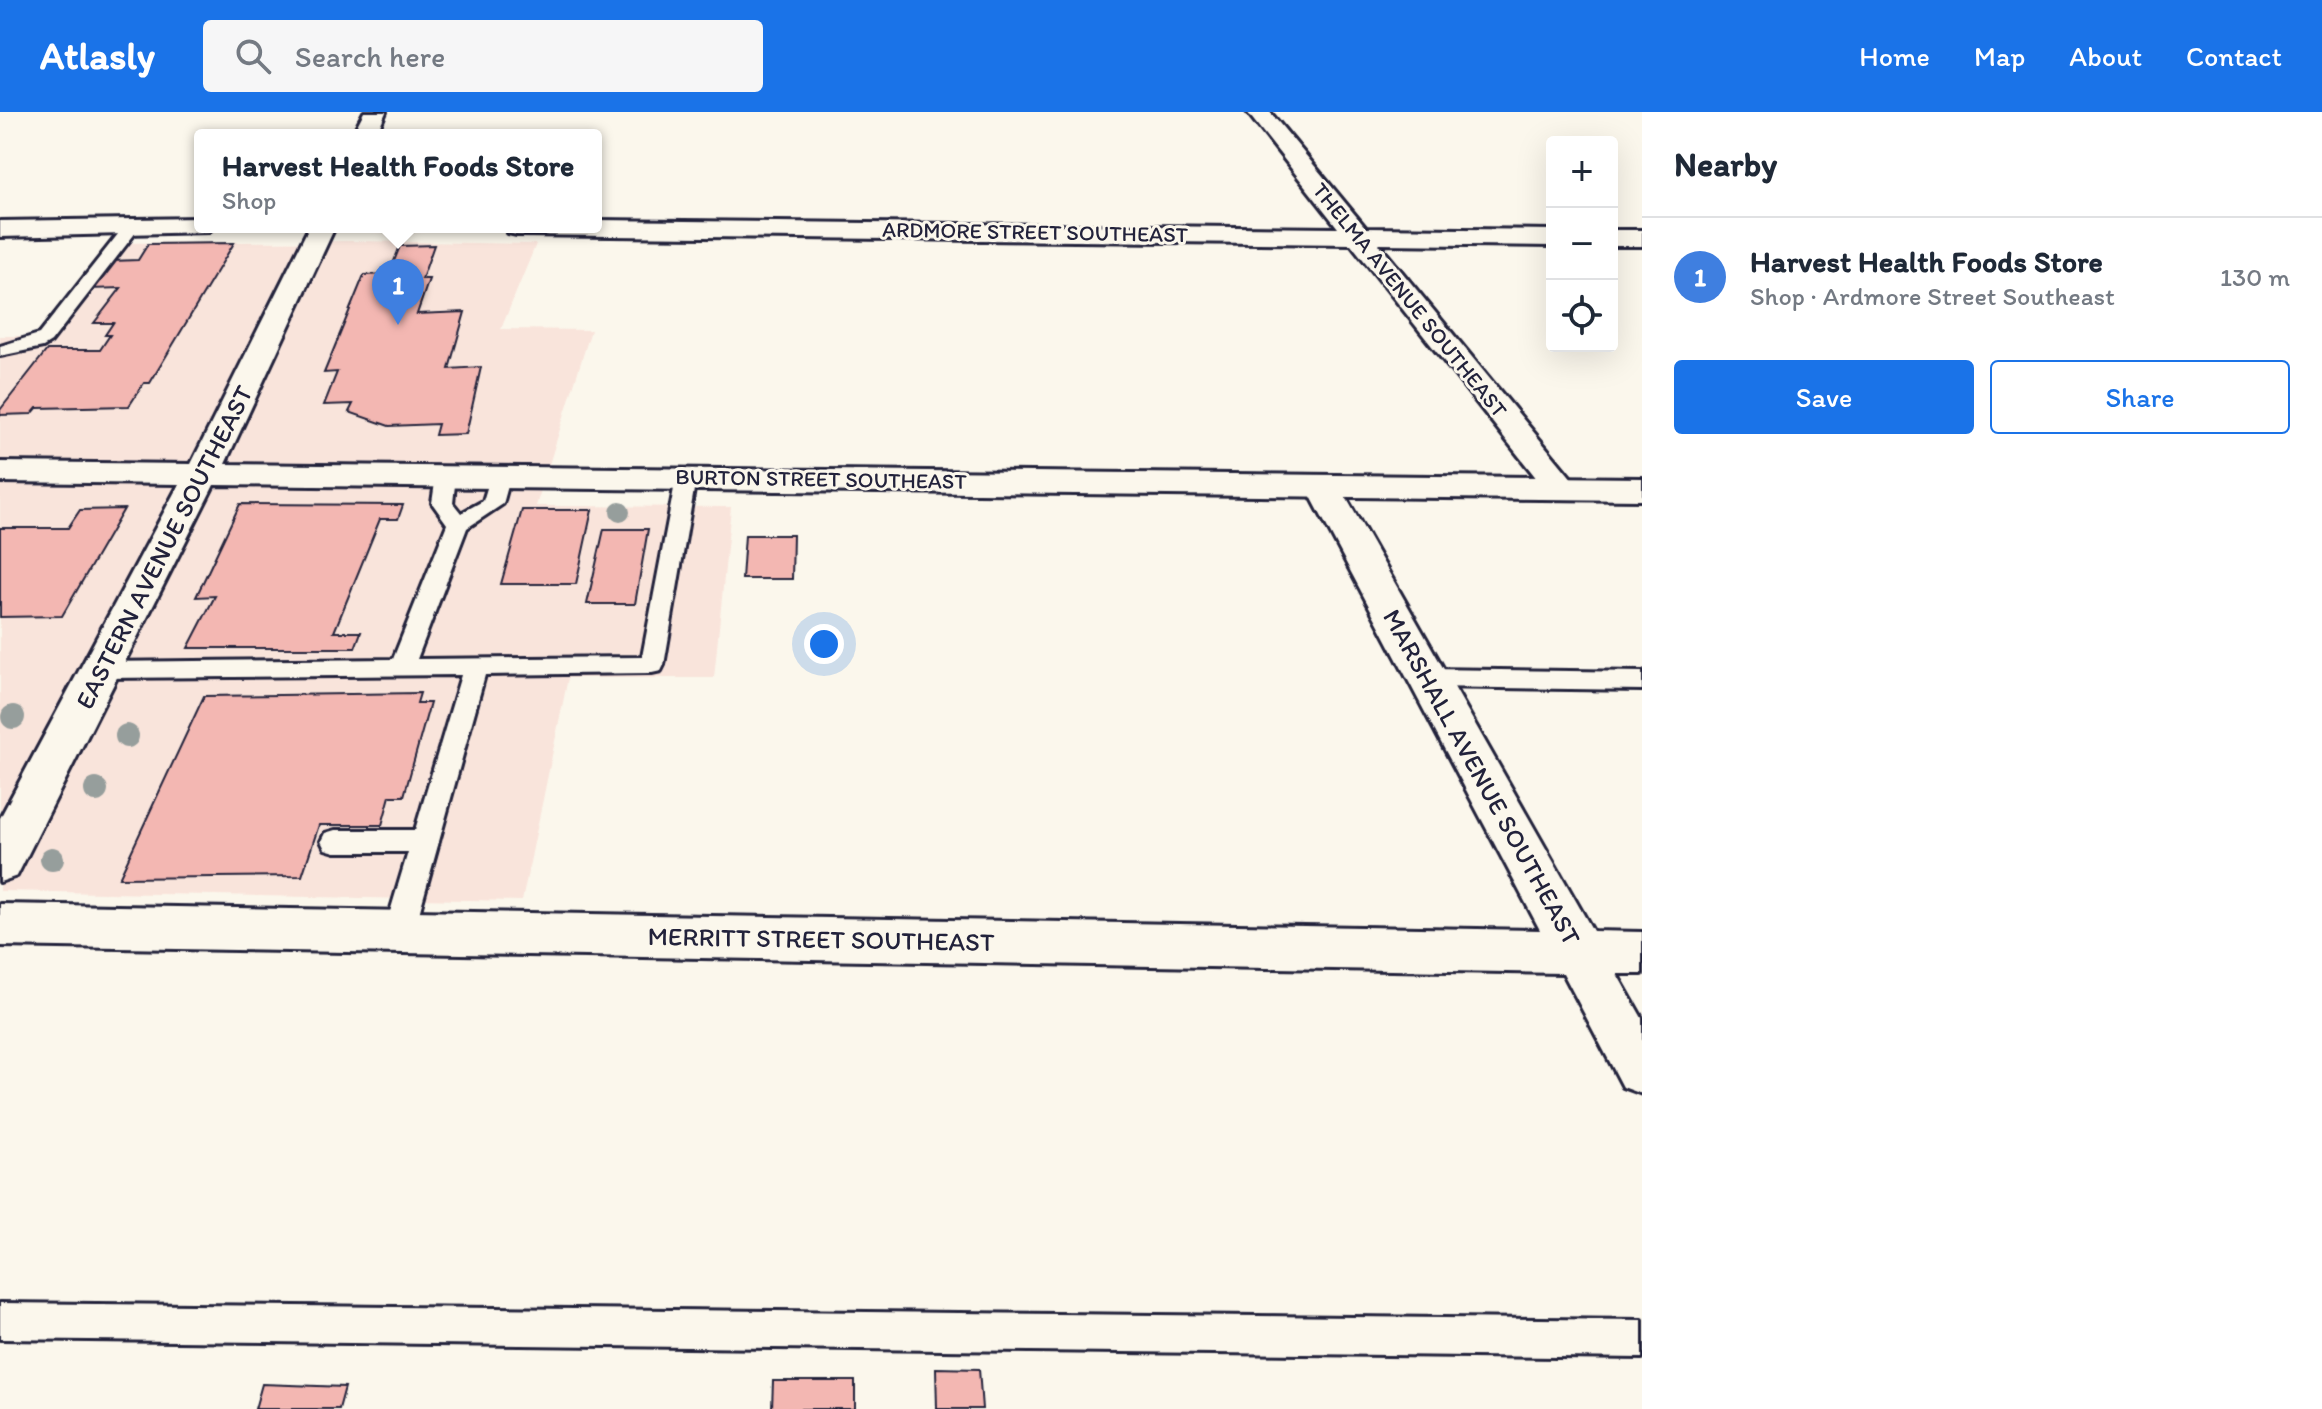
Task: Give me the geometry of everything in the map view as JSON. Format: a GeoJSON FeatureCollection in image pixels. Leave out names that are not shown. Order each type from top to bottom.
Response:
{"type":"FeatureCollection","features":[{"type":"Feature","properties":{"kind":"street","name":"THELMA AVENUE SOUTHEAST"},"geometry":{"type":"LineString","coordinates":[[1258,112],[1561,487]]}},
{"type":"Feature","properties":{"kind":"street"},"geometry":{"type":"LineString","coordinates":[[0,229],[194,226]]}},
{"type":"Feature","properties":{"kind":"street","name":"ARDMORE STREET SOUTHEAST"},"geometry":{"type":"LineString","coordinates":[[602,228],[1546,238]]}},
{"type":"Feature","properties":{"kind":"street","name":"EASTERN AVENUE SOUTHEAST"},"geometry":{"type":"LineString","coordinates":[[5,845],[101,670],[203,472],[319,233]]}},
{"type":"Feature","properties":{"kind":"street"},"geometry":{"type":"LineString","coordinates":[[1618,238],[1642,238]]}},
{"type":"Feature","properties":{"kind":"street","name":"BURTON STREET SOUTHEAST"},"geometry":{"type":"LineString","coordinates":[[0,472],[1642,489]]}},
{"type":"Feature","properties":{"kind":"street","name":"MARSHALL AVENUE SOUTHEAST"},"geometry":{"type":"LineString","coordinates":[[1322,485],[1642,1069]]}},
{"type":"Feature","properties":{"kind":"street","name":"MERRITT STREET SOUTHEAST"},"geometry":{"type":"LineString","coordinates":[[0,925],[1642,953]]}},
{"type":"Feature","properties":{"kind":"lane"},"geometry":{"type":"LineString","coordinates":[[0,351],[37,343],[45,338],[132,227]]}},
{"type":"Feature","properties":{"kind":"lane"},"geometry":{"type":"LineString","coordinates":[[402,666],[458,524],[493,504],[501,475]]}},
{"type":"Feature","properties":{"kind":"lane"},"geometry":{"type":"LineString","coordinates":[[446,476],[442,503],[458,524]]}},
{"type":"Feature","properties":{"kind":"lane"},"geometry":{"type":"LineString","coordinates":[[101,670],[652,665],[686,478]]}},
{"type":"Feature","properties":{"kind":"lane"},"geometry":{"type":"LineString","coordinates":[[399,932],[476,665]]}},
{"type":"Feature","properties":{"kind":"lane"},"geometry":{"type":"LineString","coordinates":[[1428,678],[1642,681]]}},
{"type":"Feature","properties":{"kind":"lane"},"geometry":{"type":"LineString","coordinates":[[335,841],[425,841]]}},
{"type":"Feature","properties":{"kind":"lane"},"geometry":{"type":"LineString","coordinates":[[0,1321],[1642,1339]]}},
{"type":"Feature","properties":{"kind":"shaded area"},"geometry":{"type":"Polygon","coordinates":[[[353,241],[536,244],[501,329],[591,330],[536,506],[731,507],[714,678],[568,678],[522,901],[0,891],[0,336],[43,336],[113,243],[353,241]]]}},
{"type":"Feature","properties":{"kind":"building"},"geometry":{"type":"Polygon","coordinates":[[[234,243],[150,383],[144,383],[129,406],[37,408],[32,414],[0,415],[0,410],[47,350],[100,350],[110,335],[105,335],[113,323],[94,323],[121,288],[90,289],[112,261],[138,260],[148,244],[234,243]]]}},
{"type":"Feature","properties":{"kind":"building"},"geometry":{"type":"Polygon","coordinates":[[[434,245],[422,279],[429,279],[417,314],[465,312],[449,369],[481,367],[466,434],[435,435],[438,424],[389,426],[349,412],[353,404],[324,405],[337,372],[324,373],[364,275],[389,274],[400,246],[434,245]]]}},
{"type":"Feature","properties":{"kind":"building"},"geometry":{"type":"Polygon","coordinates":[[[240,504],[403,505],[398,519],[380,519],[334,632],[361,632],[355,648],[188,648],[215,596],[196,597],[240,504]]]}},
{"type":"Feature","properties":{"kind":"building"},"geometry":{"type":"Polygon","coordinates":[[[124,509],[62,616],[0,617],[0,528],[68,528],[80,510],[124,509]]]}},
{"type":"Feature","properties":{"kind":"building"},"geometry":{"type":"Polygon","coordinates":[[[522,510],[592,510],[576,584],[501,584],[522,510]]]}},
{"type":"Feature","properties":{"kind":"building"},"geometry":{"type":"Polygon","coordinates":[[[604,529],[648,529],[635,604],[587,604],[604,529]]]}},
{"type":"Feature","properties":{"kind":"building"},"geometry":{"type":"Polygon","coordinates":[[[745,535],[793,535],[792,579],[742,579],[745,535]]]}},
{"type":"Feature","properties":{"kind":"building"},"geometry":{"type":"Polygon","coordinates":[[[420,693],[417,703],[430,703],[404,796],[390,796],[382,825],[319,825],[302,876],[119,878],[204,696],[420,693]]]}},
{"type":"Feature","properties":{"kind":"building"},"geometry":{"type":"Polygon","coordinates":[[[936,1368],[979,1369],[982,1409],[937,1409],[936,1368]]]}},
{"type":"Feature","properties":{"kind":"building"},"geometry":{"type":"Polygon","coordinates":[[[773,1381],[855,1381],[855,1409],[772,1409],[773,1381]]]}},
{"type":"Feature","properties":{"kind":"building"},"geometry":{"type":"Polygon","coordinates":[[[262,1384],[345,1387],[339,1409],[255,1409],[262,1384]]]}},
{"type":"Feature","properties":{"kind":"place","name":"Harvest Health Foods Store"},"geometry":{"type":"Point","coordinates":[398,325]}}]}
